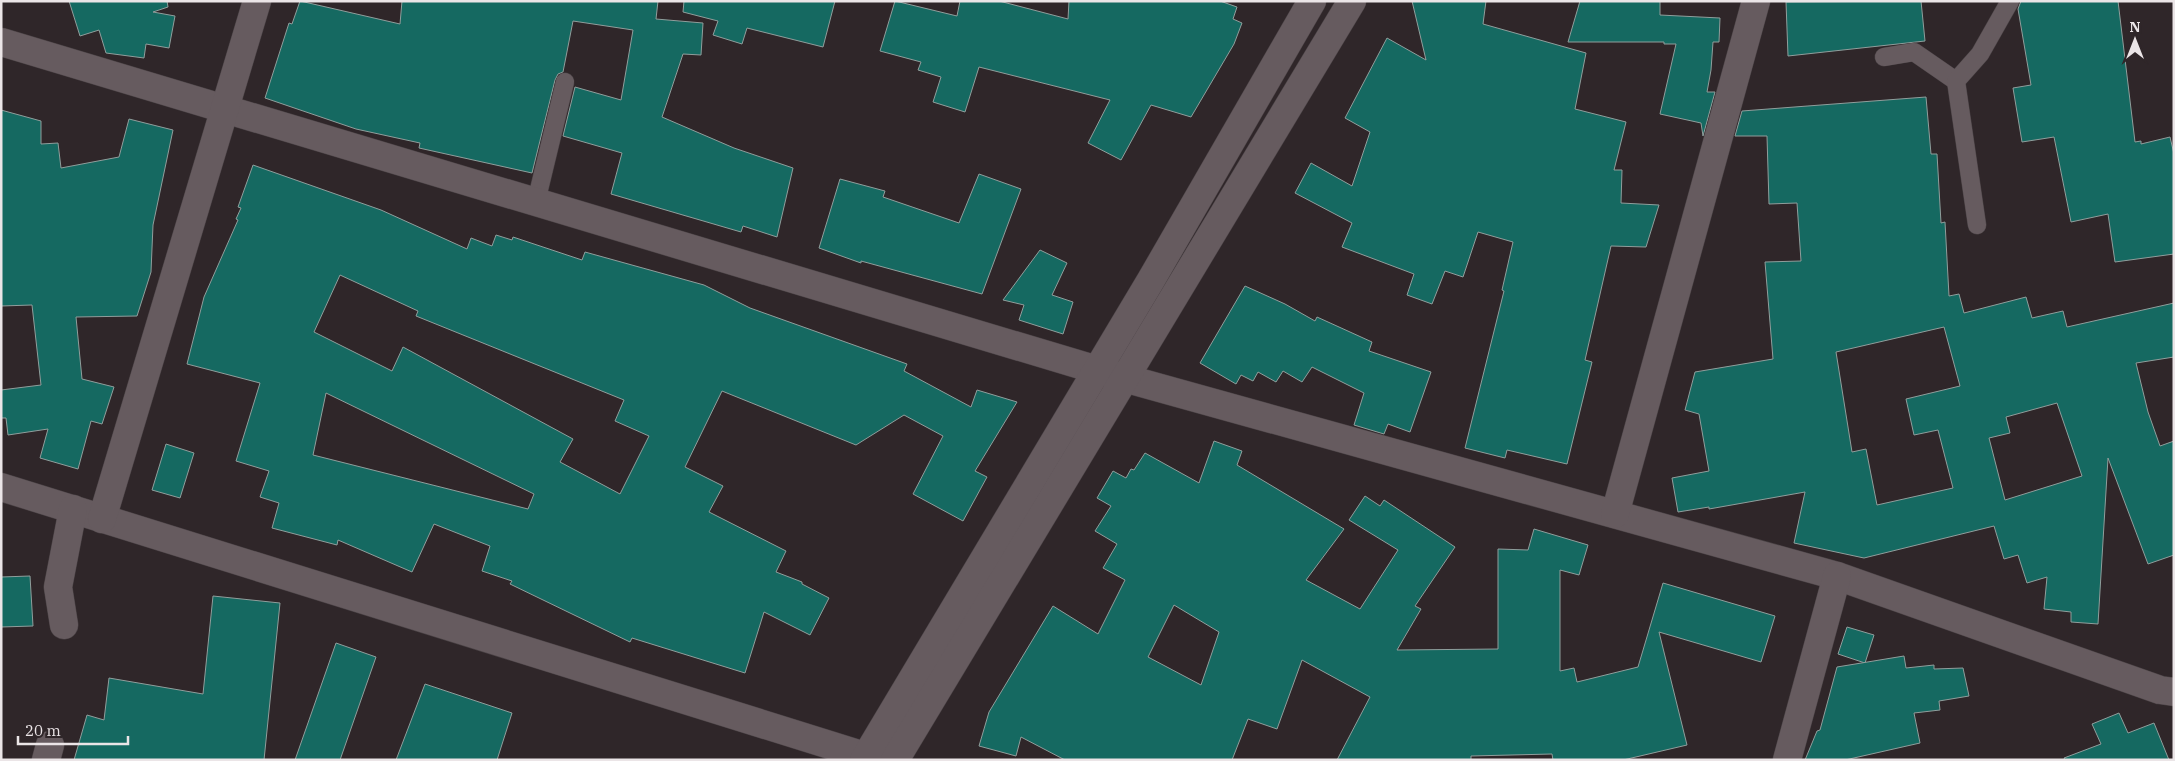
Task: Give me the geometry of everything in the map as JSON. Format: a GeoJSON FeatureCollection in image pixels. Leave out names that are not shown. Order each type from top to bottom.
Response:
{"type":"FeatureCollection","features":[{"type":"Feature","properties":{"kind":"street"},"geometry":{"type":"LineString","coordinates":[[102,518],[257,1]]}},
{"type":"Feature","properties":{"kind":"street"},"geometry":{"type":"LineString","coordinates":[[1,487],[869,759],[1151,280],[1312,1]]}},
{"type":"Feature","properties":{"kind":"street"},"geometry":{"type":"LineString","coordinates":[[895,760],[1352,1]]}},
{"type":"Feature","properties":{"kind":"street"},"geometry":{"type":"LineString","coordinates":[[1615,514],[1756,1]]}},
{"type":"Feature","properties":{"kind":"street"},"geometry":{"type":"LineString","coordinates":[[1,42],[1124,378],[1837,576],[2160,690],[2174,692]]}},
{"type":"Feature","properties":{"kind":"street"},"geometry":{"type":"LineString","coordinates":[[64,624],[58,587],[73,509]]}},
{"type":"Feature","properties":{"kind":"street"},"geometry":{"type":"LineString","coordinates":[[1787,760],[1837,576]]}},
{"type":"Feature","properties":{"kind":"lane"},"geometry":{"type":"LineString","coordinates":[[1956,81],[1980,54],[2010,1]]}},
{"type":"Feature","properties":{"kind":"lane"},"geometry":{"type":"LineString","coordinates":[[1884,57],[1914,52],[1956,81],[1977,225]]}},
{"type":"Feature","properties":{"kind":"lane"},"geometry":{"type":"LineString","coordinates":[[536,202],[565,82]]}},
{"type":"Feature","properties":{"kind":"building"},"geometry":{"type":"Polygon","coordinates":[[[69,1],[167,1],[168,7],[153,12],[175,16],[169,48],[146,44],[144,58],[106,53],[99,30],[80,36],[69,1]]]}},
{"type":"Feature","properties":{"kind":"building"},"geometry":{"type":"Polygon","coordinates":[[[300,1],[400,24],[402,1],[658,1],[656,19],[703,23],[701,55],[683,54],[662,117],[734,148],[793,168],[777,237],[743,226],[741,232],[611,194],[622,153],[563,136],[575,87],[621,100],[633,30],[573,21],[563,72],[558,74],[555,80],[532,173],[419,148],[420,143],[356,129],[265,98],[289,23],[292,24],[300,1]]]}},
{"type":"Feature","properties":{"kind":"building"},"geometry":{"type":"Polygon","coordinates":[[[684,1],[835,1],[823,47],[747,28],[742,44],[713,35],[718,21],[683,12],[684,1]]]}},
{"type":"Feature","properties":{"kind":"building"},"geometry":{"type":"Polygon","coordinates":[[[895,1],[957,16],[960,1],[999,1],[1068,19],[1069,1],[1220,1],[1237,7],[1233,19],[1242,23],[1234,44],[1191,117],[1151,105],[1121,160],[1088,143],[1110,100],[979,67],[965,112],[933,102],[941,77],[918,70],[921,62],[880,51],[895,1]]]}},
{"type":"Feature","properties":{"kind":"building"},"geometry":{"type":"Polygon","coordinates":[[[1412,1],[1486,1],[1483,24],[1586,53],[1575,109],[1626,122],[1614,170],[1622,170],[1621,203],[1659,205],[1646,247],[1611,246],[1585,360],[1592,362],[1567,464],[1507,450],[1505,458],[1465,448],[1504,291],[1502,290],[1513,242],[1478,232],[1463,277],[1445,271],[1432,304],[1407,295],[1414,274],[1342,247],[1352,223],[1295,193],[1311,163],[1352,186],[1370,132],[1345,118],[1387,38],[1426,60],[1412,1]]]}},
{"type":"Feature","properties":{"kind":"building"},"geometry":{"type":"Polygon","coordinates":[[[1580,1],[1660,1],[1660,15],[1720,18],[1719,42],[1713,42],[1707,92],[1715,92],[1703,136],[1701,123],[1660,114],[1676,44],[1664,44],[1664,42],[1568,42],[1580,1]]]}},
{"type":"Feature","properties":{"kind":"building"},"geometry":{"type":"Polygon","coordinates":[[[1921,1],[1925,41],[1788,56],[1786,2],[1921,1]]]}},
{"type":"Feature","properties":{"kind":"building"},"geometry":{"type":"Polygon","coordinates":[[[2021,1],[2118,1],[2135,142],[2141,141],[2141,144],[2170,137],[2174,154],[2174,254],[2115,262],[2108,214],[2071,222],[2054,137],[2022,142],[2013,88],[2031,85],[2018,9],[2021,1]]]}},
{"type":"Feature","properties":{"kind":"building"},"geometry":{"type":"Polygon","coordinates":[[[1926,97],[1931,154],[1937,154],[1941,223],[1945,222],[1949,296],[1959,294],[1964,313],[2026,297],[2032,318],[2063,311],[2067,327],[2174,303],[2174,357],[2136,363],[2148,412],[2160,446],[2174,441],[2174,555],[2148,564],[2108,458],[2098,624],[2071,622],[2071,612],[2044,609],[2047,577],[2027,583],[2018,555],[2004,559],[1994,526],[1864,558],[1794,543],[1805,492],[1709,509],[1709,507],[1678,512],[1672,478],[1709,471],[1699,414],[1685,410],[1695,372],[1773,359],[1765,262],[1801,261],[1797,203],[1769,204],[1767,136],[1735,136],[1742,111],[1926,97]],[[1944,327],[1836,352],[1852,452],[1866,449],[1877,505],[1953,488],[1938,430],[1914,435],[1906,399],[1960,386],[1944,327]],[[2057,403],[2006,417],[2010,433],[1989,438],[2005,500],[2082,476],[2057,403]]]}},
{"type":"Feature","properties":{"kind":"building"},"geometry":{"type":"Polygon","coordinates":[[[1,110],[41,121],[41,144],[58,143],[61,168],[119,157],[129,119],[173,130],[153,225],[151,272],[137,316],[76,317],[82,379],[114,387],[102,424],[91,421],[78,469],[40,458],[48,429],[8,435],[6,418],[1,418],[1,390],[41,385],[32,305],[1,306],[1,110]]]}},
{"type":"Feature","properties":{"kind":"building"},"geometry":{"type":"Polygon","coordinates":[[[253,165],[381,210],[467,249],[471,238],[492,246],[496,235],[512,240],[513,237],[582,260],[585,252],[704,285],[750,308],[907,364],[904,371],[971,407],[977,390],[1017,402],[975,471],[987,477],[963,521],[913,494],[943,436],[904,415],[856,445],[722,391],[685,467],[723,486],[709,512],[786,551],[776,572],[802,582],[802,584],[829,598],[810,635],[764,612],[745,673],[632,638],[630,642],[510,584],[512,581],[482,571],[490,546],[434,524],[412,572],[338,540],[337,545],[272,528],[279,503],[260,497],[269,471],[236,461],[260,383],[187,364],[204,297],[238,220],[236,219],[241,208],[238,207],[253,165]],[[340,275],[314,332],[392,371],[403,347],[573,439],[560,462],[620,494],[649,436],[615,421],[624,400],[416,316],[418,311],[340,275]],[[326,393],[313,455],[528,509],[534,494],[326,393]]]}},
{"type":"Feature","properties":{"kind":"building"},"geometry":{"type":"Polygon","coordinates":[[[979,174],[1021,189],[982,294],[861,261],[861,263],[819,248],[840,179],[885,191],[883,197],[959,223],[979,174]]]}},
{"type":"Feature","properties":{"kind":"building"},"geometry":{"type":"Polygon","coordinates":[[[1040,250],[1067,263],[1052,295],[1073,302],[1063,334],[1019,320],[1024,305],[1003,300],[1040,250]]]}},
{"type":"Feature","properties":{"kind":"building"},"geometry":{"type":"Polygon","coordinates":[[[1245,286],[1285,304],[1315,321],[1317,317],[1372,342],[1369,351],[1431,372],[1410,432],[1388,424],[1384,434],[1354,425],[1364,393],[1312,367],[1302,382],[1283,371],[1276,382],[1258,372],[1253,381],[1241,375],[1236,384],[1200,363],[1245,286]]]}},
{"type":"Feature","properties":{"kind":"building"},"geometry":{"type":"Polygon","coordinates":[[[1214,441],[1242,451],[1237,465],[1344,529],[1306,580],[1360,609],[1398,550],[1349,520],[1365,496],[1380,506],[1384,500],[1455,547],[1415,606],[1421,609],[1397,650],[1498,649],[1498,549],[1528,550],[1534,529],[1588,545],[1579,575],[1560,570],[1560,671],[1574,668],[1577,682],[1638,667],[1663,583],[1775,616],[1761,662],[1659,632],[1687,745],[1623,760],[1553,760],[1552,754],[1471,756],[1471,760],[1337,760],[1370,697],[1302,660],[1277,729],[1248,719],[1232,760],[1065,760],[1021,737],[1016,756],[979,746],[989,712],[1053,606],[1098,634],[1125,580],[1103,568],[1117,544],[1095,531],[1111,506],[1097,498],[1113,471],[1126,478],[1131,469],[1134,470],[1145,453],[1199,483],[1214,441]],[[1174,605],[1148,657],[1201,685],[1219,632],[1174,605]]]}},
{"type":"Feature","properties":{"kind":"building"},"geometry":{"type":"Polygon","coordinates":[[[166,444],[194,453],[180,498],[152,490],[166,444]]]}},
{"type":"Feature","properties":{"kind":"building"},"geometry":{"type":"Polygon","coordinates":[[[30,576],[33,626],[1,627],[1,577],[30,576]]]}},
{"type":"Feature","properties":{"kind":"building"},"geometry":{"type":"Polygon","coordinates":[[[213,596],[280,603],[264,760],[74,760],[87,715],[104,720],[109,678],[203,694],[213,596]]]}},
{"type":"Feature","properties":{"kind":"building"},"geometry":{"type":"Polygon","coordinates":[[[1847,627],[1874,635],[1865,663],[1838,654],[1847,627]]]}},
{"type":"Feature","properties":{"kind":"building"},"geometry":{"type":"Polygon","coordinates":[[[336,643],[376,657],[340,760],[295,760],[336,643]]]}},
{"type":"Feature","properties":{"kind":"building"},"geometry":{"type":"Polygon","coordinates":[[[1904,656],[1906,668],[1934,665],[1934,669],[1963,668],[1969,696],[1939,701],[1940,710],[1914,713],[1920,743],[1845,760],[1805,760],[1817,731],[1820,730],[1837,667],[1904,656]]]}},
{"type":"Feature","properties":{"kind":"building"},"geometry":{"type":"Polygon","coordinates":[[[425,684],[512,713],[497,760],[396,760],[425,684]]]}},
{"type":"Feature","properties":{"kind":"building"},"geometry":{"type":"Polygon","coordinates":[[[2119,713],[2128,733],[2154,723],[2169,760],[2065,760],[2064,758],[2101,744],[2092,724],[2119,713]]]}}]}
